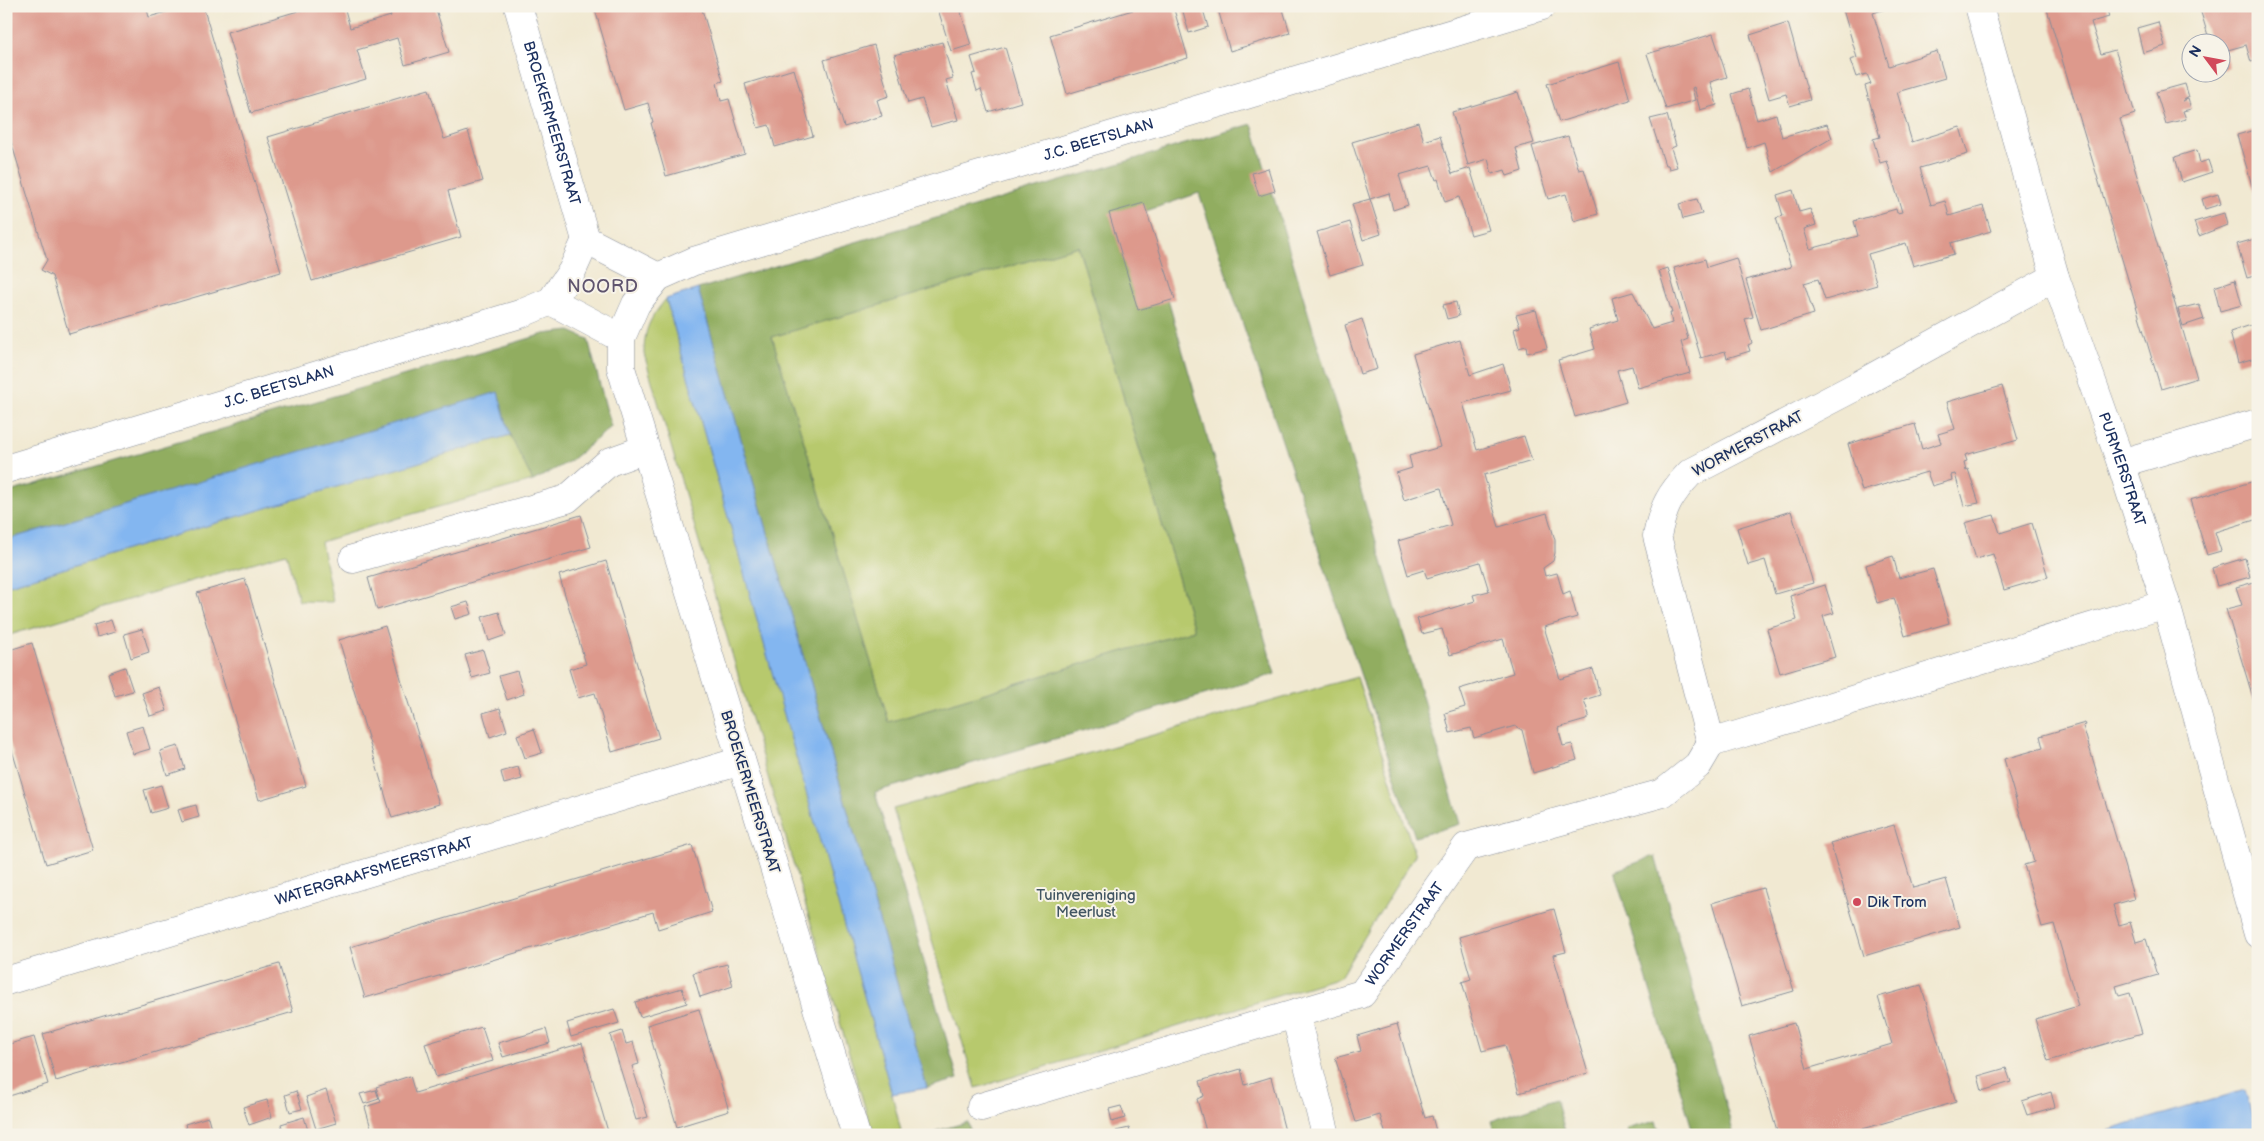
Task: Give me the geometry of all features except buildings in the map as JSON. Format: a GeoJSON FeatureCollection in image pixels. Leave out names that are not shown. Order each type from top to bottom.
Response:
{"type":"FeatureCollection","features":[{"type":"Feature","properties":{"kind":"street","name":"BROEKERMEERSTRAAT"},"geometry":{"type":"LineString","coordinates":[[518,6],[586,240]]}},
{"type":"Feature","properties":{"kind":"street","name":"J.C. BEETSLAAN"},"geometry":{"type":"LineString","coordinates":[[658,278],[694,261],[1542,6]]}},
{"type":"Feature","properties":{"kind":"street","name":"PURMERSTRAAT"},"geometry":{"type":"LineString","coordinates":[[1979,6],[2056,277],[2121,463],[2166,604],[2258,934]]}},
{"type":"Feature","properties":{"kind":"street"},"geometry":{"type":"LineString","coordinates":[[586,240],[658,278],[636,304],[621,338],[551,300],[572,271],[586,240]]}},
{"type":"Feature","properties":{"kind":"street","name":"WORMERSTRAAT"},"geometry":{"type":"LineString","coordinates":[[981,1107],[1362,994],[1466,847],[1663,793],[1698,765],[1711,742],[1657,536],[1662,513],[1672,492],[1690,474],[1855,387],[2056,277]]}},
{"type":"Feature","properties":{"kind":"street","name":"J.C. BEETSLAAN"},"geometry":{"type":"LineString","coordinates":[[6,469],[520,314],[551,300]]}},
{"type":"Feature","properties":{"kind":"street","name":"BROEKERMEERSTRAAT"},"geometry":{"type":"LineString","coordinates":[[621,338],[621,368],[856,1135]]}},
{"type":"Feature","properties":{"kind":"street"},"geometry":{"type":"LineString","coordinates":[[2121,463],[2258,423]]}},
{"type":"Feature","properties":{"kind":"street"},"geometry":{"type":"LineString","coordinates":[[353,560],[567,499],[609,462],[645,449]]}},
{"type":"Feature","properties":{"kind":"street"},"geometry":{"type":"LineString","coordinates":[[1711,742],[2166,604]]}},
{"type":"Feature","properties":{"kind":"street","name":"WATERGRAAFSMEERSTRAAT"},"geometry":{"type":"LineString","coordinates":[[6,981],[741,761]]}},
{"type":"Feature","properties":{"kind":"street"},"geometry":{"type":"LineString","coordinates":[[1296,1014],[1326,1135]]}},
{"type":"Feature","properties":{"kind":"green space"},"geometry":{"type":"Polygon","coordinates":[[[1252,124],[1460,824],[1415,837],[1199,193],[1143,212],[1275,674],[875,792],[958,1079],[927,1088],[698,289],[1252,124]],[[1078,246],[772,337],[889,722],[1194,630],[1078,246]]]}},
{"type":"Feature","properties":{"kind":"green space"},"geometry":{"type":"Polygon","coordinates":[[[1078,246],[1194,630],[889,722],[772,337],[1078,246]]]}},
{"type":"Feature","properties":{"kind":"green space"},"geometry":{"type":"Polygon","coordinates":[[[666,299],[892,1094],[902,1135],[873,1135],[644,354],[645,338],[649,324],[666,299]]]}},
{"type":"Feature","properties":{"kind":"green space"},"geometry":{"type":"Polygon","coordinates":[[[570,331],[588,339],[611,427],[570,461],[533,481],[510,435],[498,393],[6,540],[6,493],[544,334],[570,331]]]}},
{"type":"Feature","properties":{"kind":"green space"},"geometry":{"type":"Polygon","coordinates":[[[510,435],[533,481],[398,518],[321,542],[333,602],[299,601],[286,553],[6,636],[6,586],[510,435]]]}},
{"type":"Feature","properties":{"kind":"green space","name":"Tuinvereniging Meerlust"},"geometry":{"type":"Polygon","coordinates":[[[1357,677],[1415,855],[1340,977],[976,1088],[893,809],[1357,677]]]}},
{"type":"Feature","properties":{"kind":"green space"},"geometry":{"type":"Polygon","coordinates":[[[1655,856],[1734,1135],[1694,1135],[1614,871],[1655,856]]]}},
{"type":"Feature","properties":{"kind":"green space"},"geometry":{"type":"Polygon","coordinates":[[[1556,1099],[1566,1135],[1495,1135],[1491,1121],[1556,1099]]]}},
{"type":"Feature","properties":{"kind":"green space"},"geometry":{"type":"Polygon","coordinates":[[[1656,1121],[1660,1135],[1628,1135],[1627,1129],[1656,1121]]]}},
{"type":"Feature","properties":{"kind":"green space"},"geometry":{"type":"Polygon","coordinates":[[[968,1122],[971,1135],[937,1135],[936,1131],[968,1122]]]}},
{"type":"Feature","properties":{"kind":"water"},"geometry":{"type":"Polygon","coordinates":[[[698,289],[927,1088],[892,1094],[666,299],[698,289]]]}},
{"type":"Feature","properties":{"kind":"water"},"geometry":{"type":"Polygon","coordinates":[[[498,392],[510,435],[6,586],[6,540],[498,392]]]}},
{"type":"Feature","properties":{"kind":"water"},"geometry":{"type":"Polygon","coordinates":[[[2245,1090],[2256,1130],[2239,1135],[2093,1135],[2245,1090]]]}},
{"type":"Feature","properties":{"kind":"place","name":"Dik Trom"},"geometry":{"type":"Point","coordinates":[1857,902]}},
{"type":"Feature","properties":{"kind":"district","name":"NOORD"},"geometry":{"type":"Point","coordinates":[603,286]}}]}
